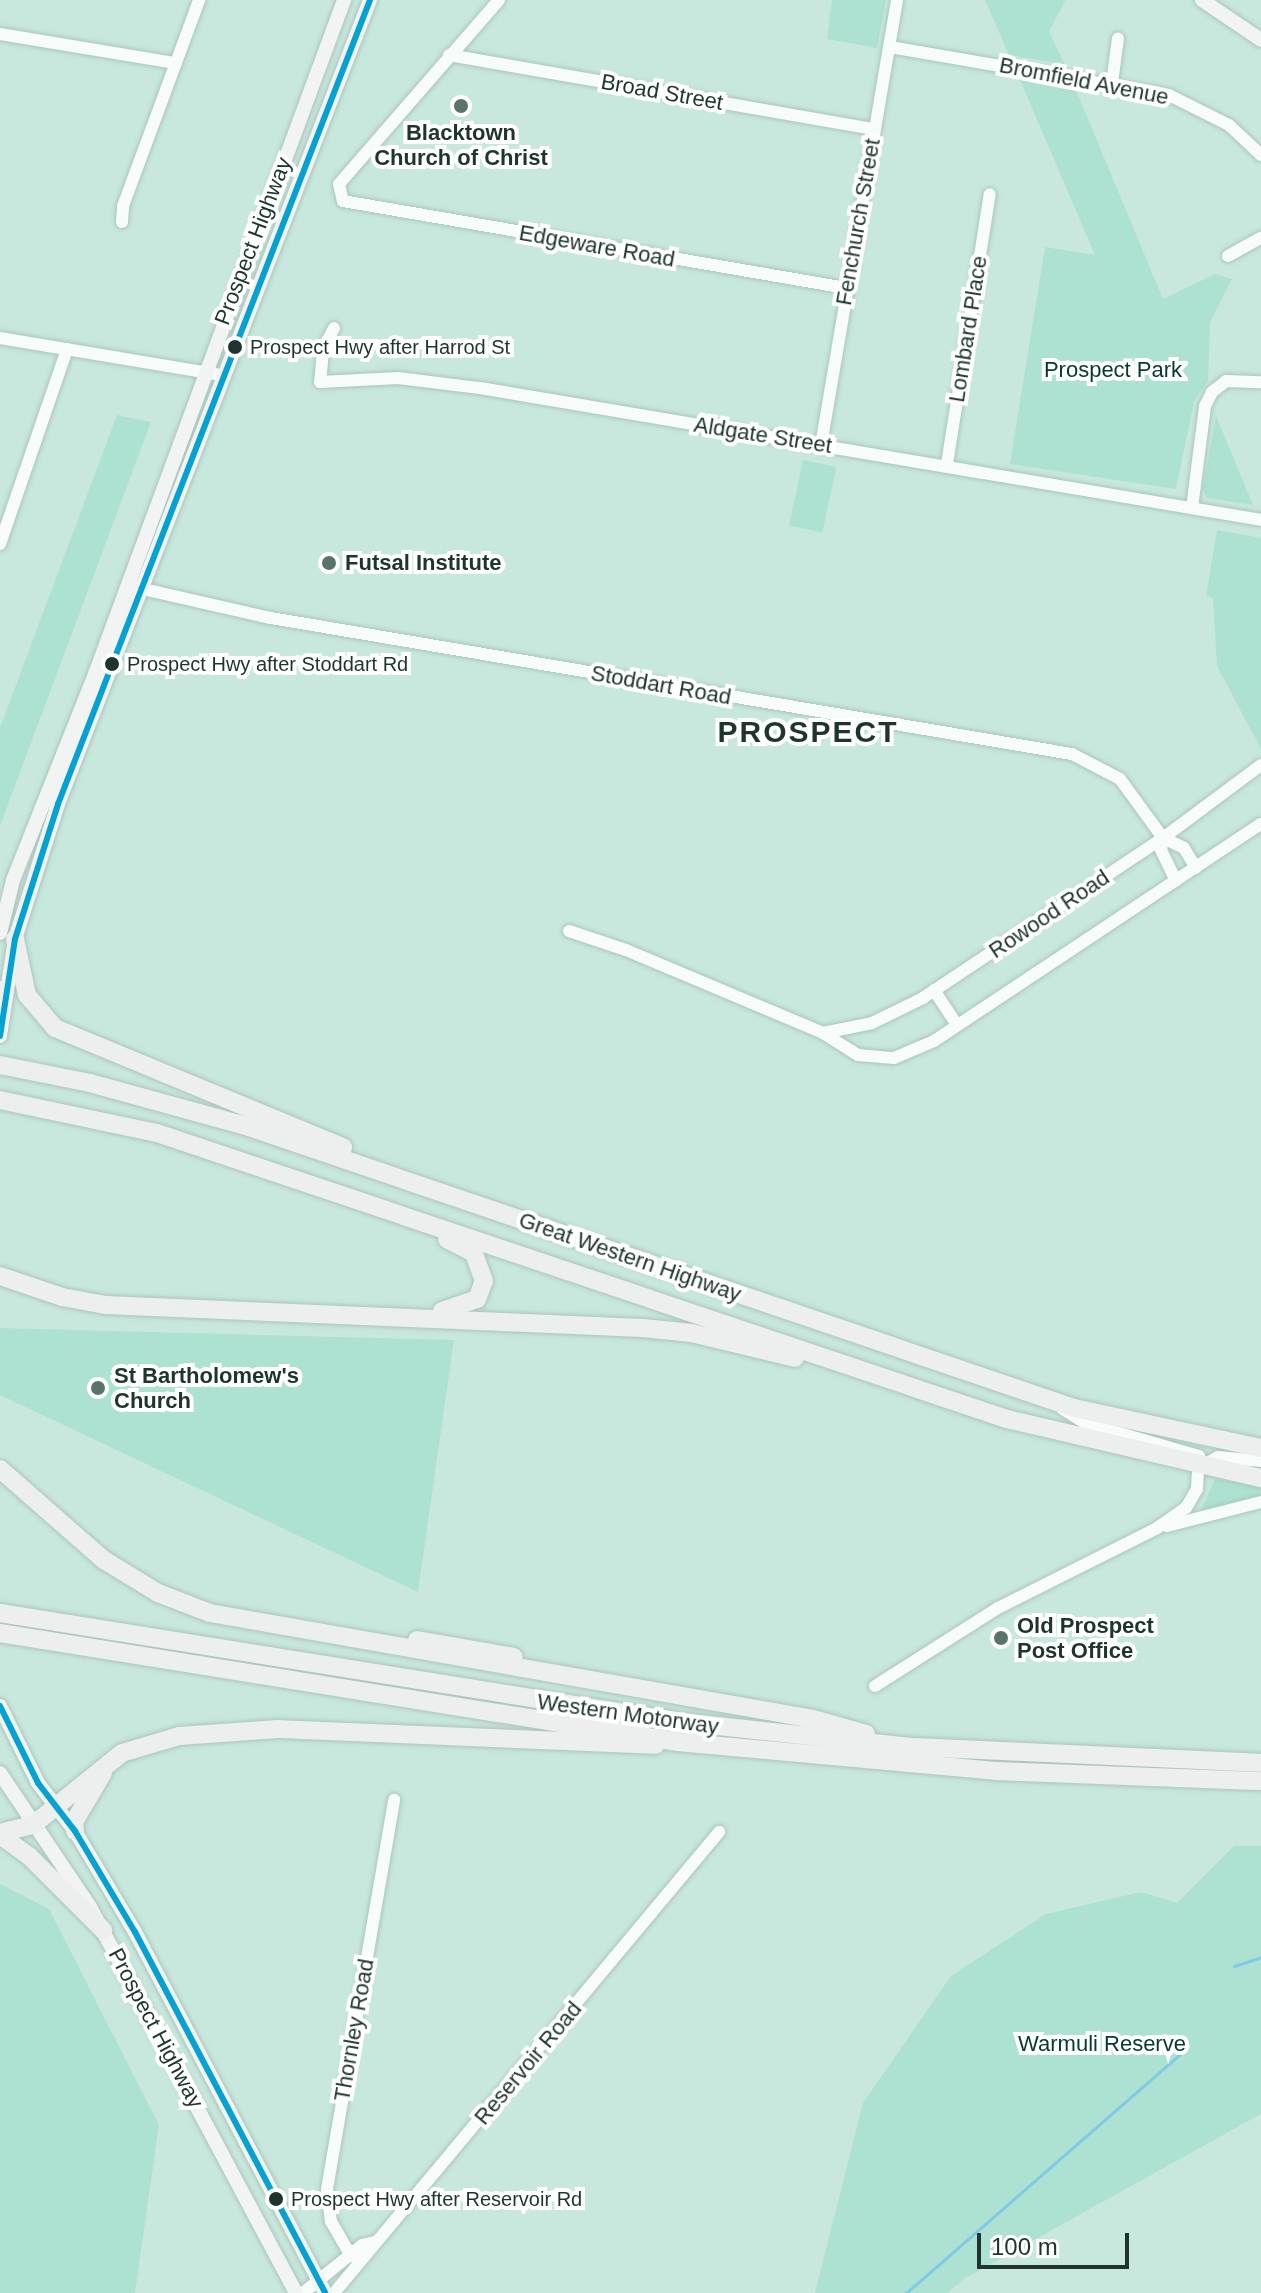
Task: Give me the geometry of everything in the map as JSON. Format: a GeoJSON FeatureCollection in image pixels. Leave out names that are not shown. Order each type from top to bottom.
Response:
{"type":"FeatureCollection","features":[{"type":"Feature","properties":{"kind":"highway"},"geometry":{"type":"LineString","coordinates":[[7,936],[27,995],[45,1020],[69,1037],[462,1200]]}},
{"type":"Feature","properties":{"kind":"highway","name":"Great Western Highway"},"geometry":{"type":"LineString","coordinates":[[0,1065],[162,1101],[1046,1399],[1133,1423],[1261,1448]]}},
{"type":"Feature","properties":{"kind":"highway","name":"Great Western Highway"},"geometry":{"type":"LineString","coordinates":[[0,1100],[157,1133],[1034,1426],[1261,1478]]}},
{"type":"Feature","properties":{"kind":"highway"},"geometry":{"type":"LineString","coordinates":[[0,1267],[71,1291],[136,1300],[442,1311],[477,1299],[484,1281],[474,1253],[346,1196]]}},
{"type":"Feature","properties":{"kind":"highway"},"geometry":{"type":"LineString","coordinates":[[528,1257],[514,1234],[518,1226],[529,1223]]}},
{"type":"Feature","properties":{"kind":"highway"},"geometry":{"type":"LineString","coordinates":[[0,1276],[62,1297],[123,1306],[692,1333],[907,1385]]}},
{"type":"Feature","properties":{"kind":"highway"},"geometry":{"type":"LineString","coordinates":[[0,1469],[104,1560],[183,1604],[245,1621],[813,1719],[913,1747]]}},
{"type":"Feature","properties":{"kind":"highway","name":"Western Motorway"},"geometry":{"type":"LineString","coordinates":[[0,1613],[613,1714],[913,1747],[1261,1763]]}},
{"type":"Feature","properties":{"kind":"highway","name":"Western Motorway"},"geometry":{"type":"LineString","coordinates":[[0,1633],[678,1742],[998,1771],[1261,1781]]}},
{"type":"Feature","properties":{"kind":"highway"},"geometry":{"type":"LineString","coordinates":[[0,1834],[33,1825],[109,1764],[155,1740],[266,1729],[639,1748],[678,1742]]}},
{"type":"Feature","properties":{"kind":"highway"},"geometry":{"type":"LineString","coordinates":[[75,1831],[74,1822],[109,1764]]}},
{"type":"Feature","properties":{"kind":"highway"},"geometry":{"type":"LineString","coordinates":[[0,1834],[29,1856],[103,1930]]}},
{"type":"Feature","properties":{"kind":"main road","name":"Prospect Highway"},"geometry":{"type":"LineString","coordinates":[[0,1035],[13,880],[127,585],[344,0]]}},
{"type":"Feature","properties":{"kind":"main road","name":"Prospect Highway"},"geometry":{"type":"LineString","coordinates":[[7,936],[370,0]]}},
{"type":"Feature","properties":{"kind":"main road"},"geometry":{"type":"LineString","coordinates":[[1202,0],[1261,40]]}},
{"type":"Feature","properties":{"kind":"main road","name":"Prospect Highway"},"geometry":{"type":"LineString","coordinates":[[0,1706],[38,1783],[75,1831],[163,1983],[321,2287]]}},
{"type":"Feature","properties":{"kind":"main road","name":"Prospect Highway"},"geometry":{"type":"LineString","coordinates":[[0,1773],[103,1930],[296,2293]]}},
{"type":"Feature","properties":{"kind":"street"},"geometry":{"type":"LineString","coordinates":[[122,222],[123,206],[199,0]]}},
{"type":"Feature","properties":{"kind":"street"},"geometry":{"type":"LineString","coordinates":[[449,55],[499,0]]}},
{"type":"Feature","properties":{"kind":"street","name":"Fenchurch Street"},"geometry":{"type":"LineString","coordinates":[[821,445],[897,0]]}},
{"type":"Feature","properties":{"kind":"street"},"geometry":{"type":"LineString","coordinates":[[0,34],[176,63]]}},
{"type":"Feature","properties":{"kind":"street"},"geometry":{"type":"LineString","coordinates":[[1112,83],[1118,38]]}},
{"type":"Feature","properties":{"kind":"street","name":"Bromfield Avenue"},"geometry":{"type":"LineString","coordinates":[[890,47],[1112,83],[1193,104],[1229,125],[1261,155]]}},
{"type":"Feature","properties":{"kind":"street","name":"Broad Street"},"geometry":{"type":"LineString","coordinates":[[449,55],[874,129]]}},
{"type":"Feature","properties":{"kind":"street","name":"Edgeware Road"},"geometry":{"type":"LineString","coordinates":[[449,55],[339,184],[338,196],[348,203],[846,288]]}},
{"type":"Feature","properties":{"kind":"street","name":"Lombard Place"},"geometry":{"type":"LineString","coordinates":[[947,464],[990,194]]}},
{"type":"Feature","properties":{"kind":"street"},"geometry":{"type":"LineString","coordinates":[[1228,256],[1261,238]]}},
{"type":"Feature","properties":{"kind":"street","name":"Aldgate Street"},"geometry":{"type":"LineString","coordinates":[[334,328],[323,350],[320,382],[398,378],[480,388],[947,464],[1261,520]]}},
{"type":"Feature","properties":{"kind":"street"},"geometry":{"type":"LineString","coordinates":[[0,338],[222,375]]}},
{"type":"Feature","properties":{"kind":"street"},"geometry":{"type":"LineString","coordinates":[[0,544],[3,521],[67,349]]}},
{"type":"Feature","properties":{"kind":"street"},"geometry":{"type":"LineString","coordinates":[[1192,508],[1205,406],[1212,392],[1226,381],[1261,382]]}},
{"type":"Feature","properties":{"kind":"street","name":"Stoddart Road"},"geometry":{"type":"LineString","coordinates":[[127,585],[285,621],[1072,754],[1120,779],[1163,838],[1184,848],[1196,868]]}},
{"type":"Feature","properties":{"kind":"street","name":"Rowood Road"},"geometry":{"type":"LineString","coordinates":[[823,1033],[890,1017],[1163,838],[1261,765]]}},
{"type":"Feature","properties":{"kind":"street","name":"Rowood Road"},"geometry":{"type":"LineString","coordinates":[[569,931],[626,950],[823,1033],[858,1055],[883,1060],[919,1050],[1261,824]]}},
{"type":"Feature","properties":{"kind":"street","name":"Stoddart Road"},"geometry":{"type":"LineString","coordinates":[[1163,838],[1161,850],[1176,881]]}},
{"type":"Feature","properties":{"kind":"street"},"geometry":{"type":"LineString","coordinates":[[934,990],[957,1025]]}},
{"type":"Feature","properties":{"kind":"street"},"geometry":{"type":"LineString","coordinates":[[1046,1399],[1085,1423],[1189,1450],[1202,1466]]}},
{"type":"Feature","properties":{"kind":"street"},"geometry":{"type":"LineString","coordinates":[[875,1686],[998,1608],[1157,1528],[1186,1508],[1202,1466],[1218,1457],[1261,1461]]}},
{"type":"Feature","properties":{"kind":"street"},"geometry":{"type":"LineString","coordinates":[[1157,1528],[1261,1502]]}},
{"type":"Feature","properties":{"kind":"street","name":"Thornley Road"},"geometry":{"type":"LineString","coordinates":[[351,2256],[331,2222],[326,2199],[394,1800]]}},
{"type":"Feature","properties":{"kind":"street","name":"Reservoir Road"},"geometry":{"type":"LineString","coordinates":[[303,2293],[321,2287],[351,2256],[375,2242],[719,1832]]}},
{"type":"Feature","properties":{"kind":"street","name":"Reservoir Road"},"geometry":{"type":"LineString","coordinates":[[334,2293],[371,2254],[375,2242]]}},
{"type":"Feature","properties":{"kind":"green space"},"geometry":{"type":"Polygon","coordinates":[[[832,0],[886,0],[877,48],[827,39],[832,0]]]}},
{"type":"Feature","properties":{"kind":"green space"},"geometry":{"type":"Polygon","coordinates":[[[985,0],[1066,0],[1049,31],[1064,64],[1009,55],[985,0]]]}},
{"type":"Feature","properties":{"kind":"green space","name":"Prospect Park"},"geometry":{"type":"Polygon","coordinates":[[[1020,80],[1076,90],[1163,299],[1215,274],[1232,279],[1210,323],[1208,381],[1194,401],[1176,489],[1010,464],[1045,247],[1095,255],[1020,80]]]}},
{"type":"Feature","properties":{"kind":"green space"},"geometry":{"type":"Polygon","coordinates":[[[117,415],[151,422],[0,826],[0,728],[117,415]]]}},
{"type":"Feature","properties":{"kind":"green space"},"geometry":{"type":"Polygon","coordinates":[[[1216,416],[1253,505],[1207,498],[1203,489],[1216,416]]]}},
{"type":"Feature","properties":{"kind":"green space"},"geometry":{"type":"Polygon","coordinates":[[[803,460],[836,467],[822,533],[789,526],[803,460]]]}},
{"type":"Feature","properties":{"kind":"green space"},"geometry":{"type":"Polygon","coordinates":[[[1217,530],[1261,538],[1261,749],[1217,666],[1213,598],[1206,596],[1217,530]]]}},
{"type":"Feature","properties":{"kind":"green space"},"geometry":{"type":"Polygon","coordinates":[[[0,1328],[454,1340],[418,1592],[0,1395],[0,1328]]]}},
{"type":"Feature","properties":{"kind":"green space"},"geometry":{"type":"Polygon","coordinates":[[[1215,1479],[1261,1486],[1261,1498],[1201,1510],[1215,1479]]]}},
{"type":"Feature","properties":{"kind":"green space","name":"Warmuli Reserve"},"geometry":{"type":"Polygon","coordinates":[[[1234,1846],[1261,1846],[1261,2114],[964,2279],[948,2293],[815,2293],[863,2103],[951,1976],[1046,1914],[1141,1892],[1177,1903],[1234,1846]]]}},
{"type":"Feature","properties":{"kind":"green space"},"geometry":{"type":"Polygon","coordinates":[[[0,1884],[49,1909],[159,2125],[135,2293],[0,2293],[0,1884]]]}},
{"type":"Feature","properties":{"kind":"waterway"},"geometry":{"type":"LineString","coordinates":[[1234,1966],[1261,1957]]}},
{"type":"Feature","properties":{"kind":"waterway"},"geometry":{"type":"LineString","coordinates":[[906,2293],[1181,2053]]}},
{"type":"Feature","properties":{"kind":"transit line"},"geometry":{"type":"LineString","coordinates":[[0,1036],[15,939],[58,804],[370,0]]}},
{"type":"Feature","properties":{"kind":"transit line"},"geometry":{"type":"LineString","coordinates":[[0,1706],[38,1783],[75,1831],[135,1932],[325,2293]]}},
{"type":"Feature","properties":{"kind":"place","name":"Blacktown Church of Christ"},"geometry":{"type":"Point","coordinates":[461,106]}},
{"type":"Feature","properties":{"kind":"place","name":"Prospect Hwy after Harrod St"},"geometry":{"type":"Point","coordinates":[235,347]}},
{"type":"Feature","properties":{"kind":"place","name":"Futsal Institute"},"geometry":{"type":"Point","coordinates":[329,563]}},
{"type":"Feature","properties":{"kind":"place","name":"Prospect Hwy after Stoddart Rd"},"geometry":{"type":"Point","coordinates":[112,664]}},
{"type":"Feature","properties":{"kind":"place","name":"St Bartholomew's Church"},"geometry":{"type":"Point","coordinates":[98,1388]}},
{"type":"Feature","properties":{"kind":"place","name":"Old Prospect Post Office"},"geometry":{"type":"Point","coordinates":[1001,1638]}},
{"type":"Feature","properties":{"kind":"place","name":"Prospect Hwy after Reservoir Rd"},"geometry":{"type":"Point","coordinates":[276,2199]}},
{"type":"Feature","properties":{"kind":"district","name":"PROSPECT"},"geometry":{"type":"Point","coordinates":[808,732]}}]}
